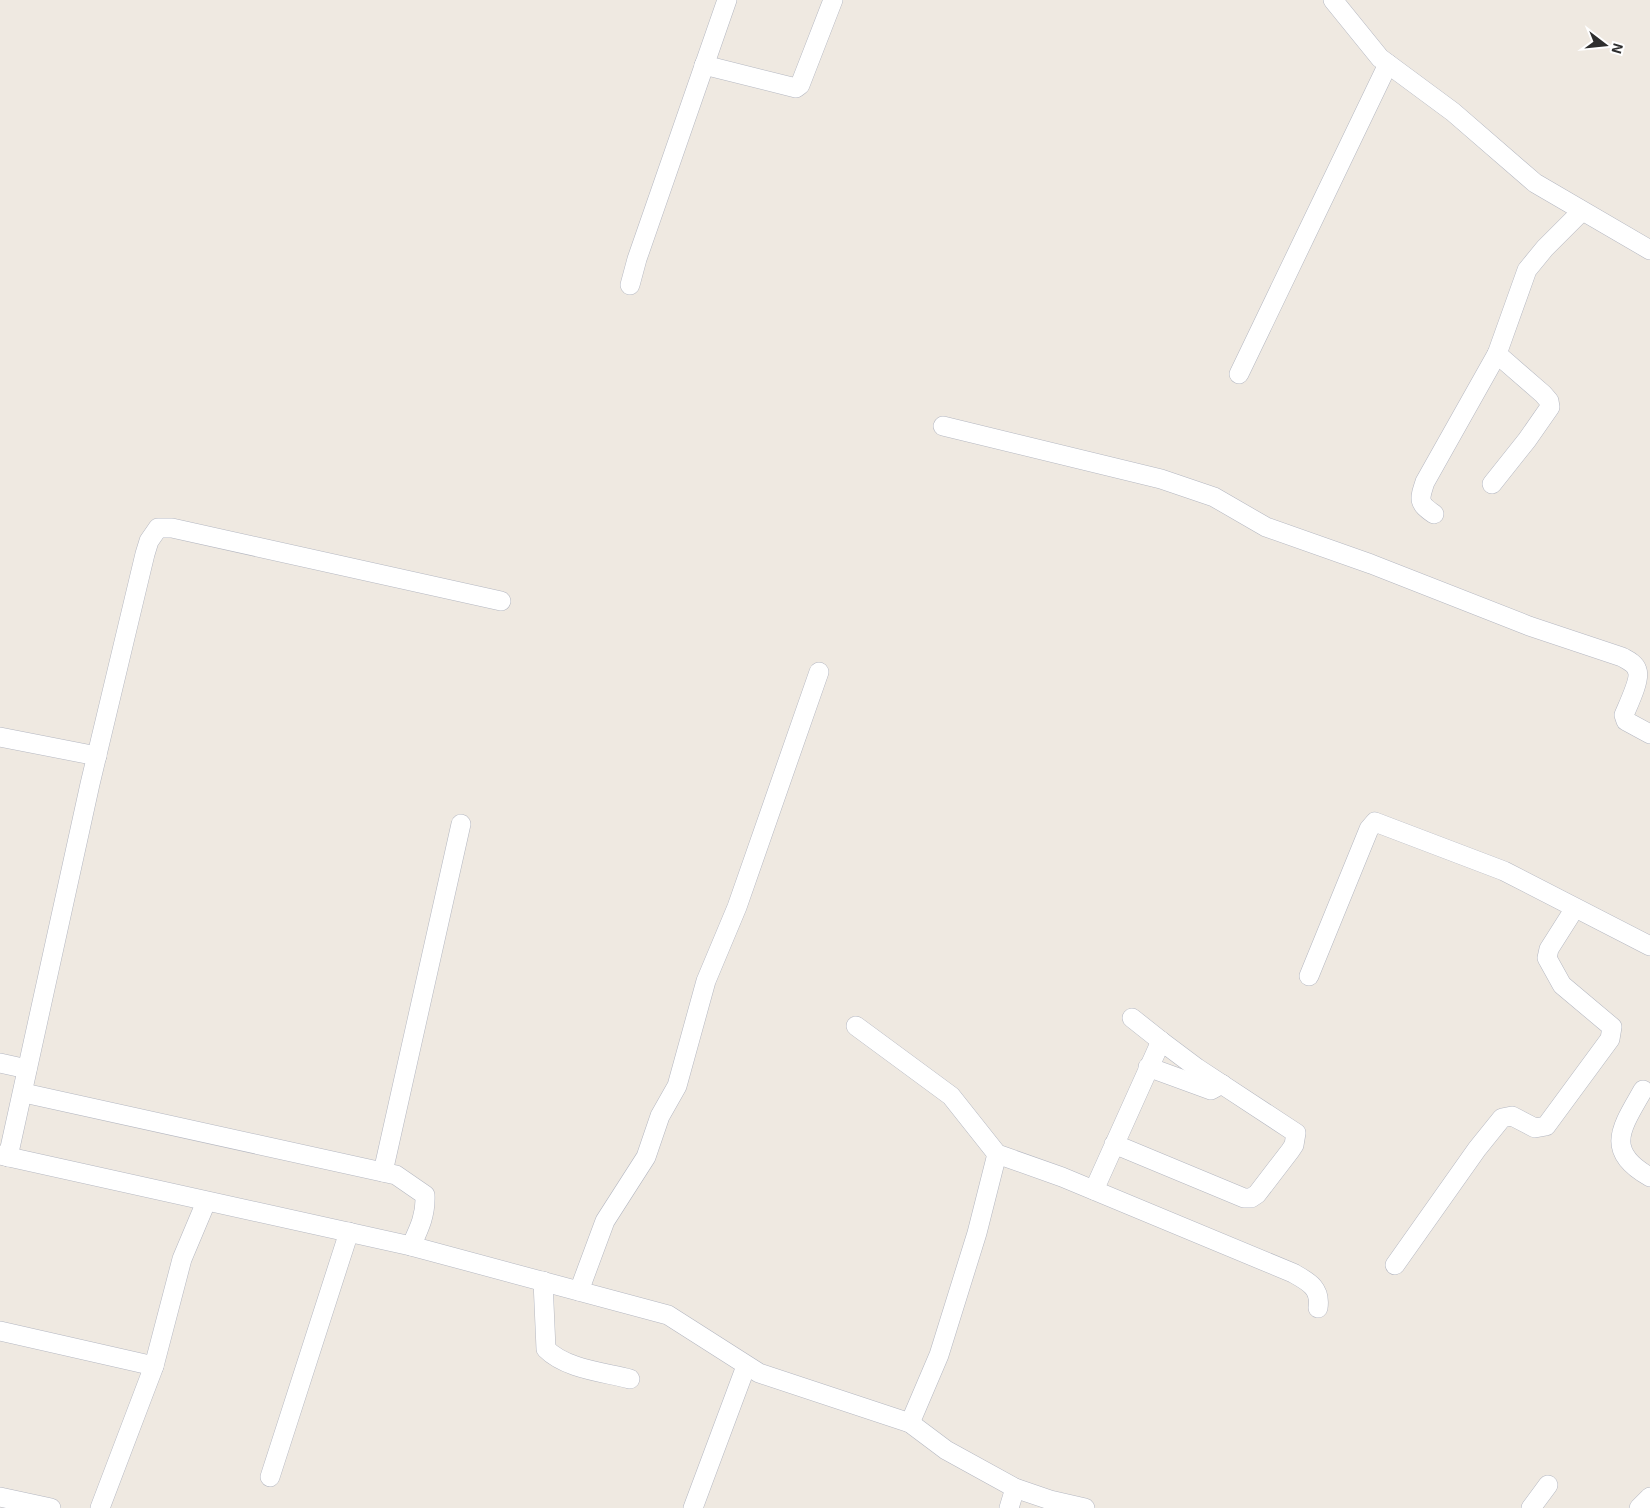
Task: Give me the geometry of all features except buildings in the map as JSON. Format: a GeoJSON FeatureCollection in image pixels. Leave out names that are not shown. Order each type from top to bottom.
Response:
{"type":"FeatureCollection","features":[{"type":"Feature","properties":{"kind":"street"},"geometry":{"type":"LineString","coordinates":[[630,285],[727,0]]}},
{"type":"Feature","properties":{"kind":"street"},"geometry":{"type":"LineString","coordinates":[[704,65],[796,88],[800,85],[833,0]]}},
{"type":"Feature","properties":{"kind":"street"},"geometry":{"type":"LineString","coordinates":[[1333,0],[1380,58],[1452,112],[1535,183],[1650,250]]}},
{"type":"Feature","properties":{"kind":"street"},"geometry":{"type":"LineString","coordinates":[[1239,374],[1388,64]]}},
{"type":"Feature","properties":{"kind":"street"},"geometry":{"type":"LineString","coordinates":[[1434,514],[1422,506],[1420,497],[1425,482],[1498,354],[1527,270],[1545,248],[1582,211]]}},
{"type":"Feature","properties":{"kind":"street"},"geometry":{"type":"LineString","coordinates":[[1492,484],[1550,407],[1549,401],[1543,394],[1498,354]]}},
{"type":"Feature","properties":{"kind":"street"},"geometry":{"type":"LineString","coordinates":[[943,426],[1162,479],[1192,489],[1214,497],[1266,526],[1437,589],[1529,626],[1622,657],[1631,662],[1638,670],[1638,678],[1624,715],[1626,721],[1650,734]]}},
{"type":"Feature","properties":{"kind":"street"},"geometry":{"type":"LineString","coordinates":[[501,601],[172,528],[158,528],[149,541],[145,554],[97,756],[27,1070],[24,1093],[4,1156],[411,1246],[668,1315],[759,1373],[910,1422],[946,1450],[1015,1488],[1050,1500],[1085,1508]]}},
{"type":"Feature","properties":{"kind":"street"},"geometry":{"type":"LineString","coordinates":[[579,1291],[605,1221],[646,1158],[660,1116],[677,1086],[706,981],[737,907],[819,672]]}},
{"type":"Feature","properties":{"kind":"street"},"geometry":{"type":"LineString","coordinates":[[0,737],[97,756]]}},
{"type":"Feature","properties":{"kind":"street"},"geometry":{"type":"LineString","coordinates":[[1309,976],[1369,829],[1375,822],[1504,871],[1650,946]]}},
{"type":"Feature","properties":{"kind":"street"},"geometry":{"type":"LineString","coordinates":[[383,1172],[461,824]]}},
{"type":"Feature","properties":{"kind":"street"},"geometry":{"type":"LineString","coordinates":[[1395,1265],[1477,1149],[1502,1118],[1512,1116],[1535,1128],[1546,1126],[1610,1039],[1612,1027],[1562,985],[1547,958],[1550,948],[1575,908]]}},
{"type":"Feature","properties":{"kind":"street"},"geometry":{"type":"LineString","coordinates":[[1114,1144],[1244,1198],[1253,1197],[1290,1151],[1294,1145],[1296,1133],[1222,1084],[1132,1018]]}},
{"type":"Feature","properties":{"kind":"street"},"geometry":{"type":"LineString","coordinates":[[856,1026],[951,1096],[997,1154],[1094,1190],[1293,1273],[1317,1290],[1320,1298],[1318,1308]]}},
{"type":"Feature","properties":{"kind":"street"},"geometry":{"type":"LineString","coordinates":[[1094,1190],[1161,1041]]}},
{"type":"Feature","properties":{"kind":"street"},"geometry":{"type":"LineString","coordinates":[[0,1063],[27,1070]]}},
{"type":"Feature","properties":{"kind":"street"},"geometry":{"type":"LineString","coordinates":[[1148,1067],[1212,1090],[1222,1084]]}},
{"type":"Feature","properties":{"kind":"street"},"geometry":{"type":"LineString","coordinates":[[1643,1090],[1625,1122],[1621,1136],[1621,1148],[1627,1161],[1650,1177]]}},
{"type":"Feature","properties":{"kind":"street"},"geometry":{"type":"LineString","coordinates":[[24,1093],[396,1175],[425,1195],[426,1209],[420,1228],[411,1246]]}},
{"type":"Feature","properties":{"kind":"street"},"geometry":{"type":"LineString","coordinates":[[910,1422],[939,1355],[977,1233],[997,1154]]}},
{"type":"Feature","properties":{"kind":"street"},"geometry":{"type":"LineString","coordinates":[[100,1508],[154,1366],[182,1259],[206,1202]]}},
{"type":"Feature","properties":{"kind":"street"},"geometry":{"type":"LineString","coordinates":[[270,1477],[349,1232]]}},
{"type":"Feature","properties":{"kind":"street"},"geometry":{"type":"LineString","coordinates":[[543,1281],[546,1349],[553,1356],[566,1362],[630,1379]]}},
{"type":"Feature","properties":{"kind":"street"},"geometry":{"type":"LineString","coordinates":[[0,1330],[154,1366]]}},
{"type":"Feature","properties":{"kind":"street"},"geometry":{"type":"LineString","coordinates":[[693,1508],[746,1366]]}},
{"type":"Feature","properties":{"kind":"street"},"geometry":{"type":"LineString","coordinates":[[1531,1508],[1548,1485]]}},
{"type":"Feature","properties":{"kind":"street"},"geometry":{"type":"LineString","coordinates":[[1009,1508],[1015,1488]]}},
{"type":"Feature","properties":{"kind":"street"},"geometry":{"type":"LineString","coordinates":[[0,1496],[51,1508]]}},
{"type":"Feature","properties":{"kind":"street"},"geometry":{"type":"LineString","coordinates":[[1639,1508],[1650,1497]]}}]}
